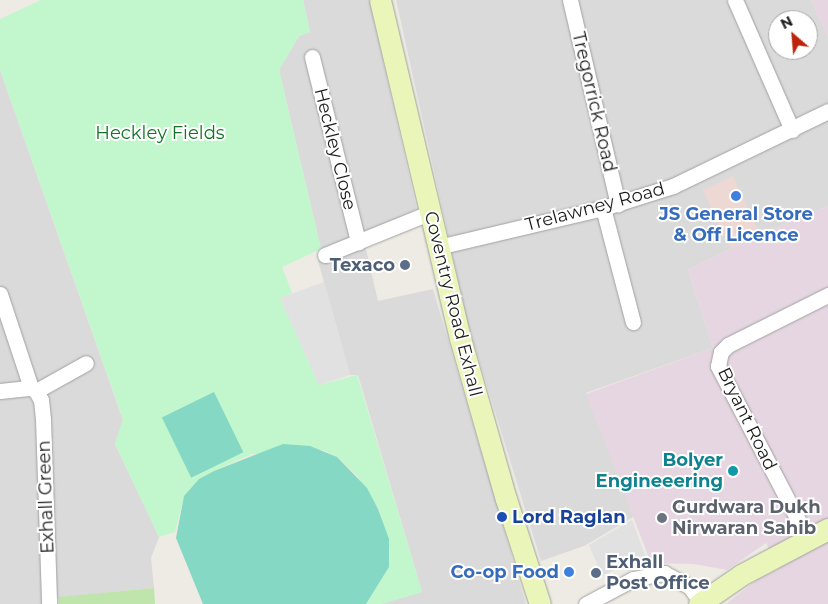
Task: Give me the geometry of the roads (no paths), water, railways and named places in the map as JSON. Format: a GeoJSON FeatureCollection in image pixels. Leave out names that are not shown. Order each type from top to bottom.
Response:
{"type":"FeatureCollection","features":[{"type":"Feature","properties":{"kind":"main road","name":"Coventry Road Exhall"},"geometry":{"type":"LineString","coordinates":[[380,0],[429,213],[503,490],[540,604]]}},
{"type":"Feature","properties":{"kind":"main road"},"geometry":{"type":"LineString","coordinates":[[700,604],[741,575],[828,529]]}},
{"type":"Feature","properties":{"kind":"street","name":"Tregorrick Road"},"geometry":{"type":"LineString","coordinates":[[570,0],[634,322]]}},
{"type":"Feature","properties":{"kind":"street"},"geometry":{"type":"LineString","coordinates":[[735,0],[792,130]]}},
{"type":"Feature","properties":{"kind":"street","name":"Heckley Close"},"geometry":{"type":"LineString","coordinates":[[312,57],[358,242]]}},
{"type":"Feature","properties":{"kind":"street","name":"Trelawney Road"},"geometry":{"type":"LineString","coordinates":[[438,246],[610,206],[673,186],[828,111]]}},
{"type":"Feature","properties":{"kind":"street"},"geometry":{"type":"LineString","coordinates":[[325,255],[429,213]]}},
{"type":"Feature","properties":{"kind":"street","name":"Exhall Green"},"geometry":{"type":"LineString","coordinates":[[0,294],[34,390],[41,400],[49,604]]}},
{"type":"Feature","properties":{"kind":"street","name":"Bryant Road"},"geometry":{"type":"LineString","coordinates":[[808,539],[718,366],[721,352],[728,345],[828,296]]}},
{"type":"Feature","properties":{"kind":"street"},"geometry":{"type":"LineString","coordinates":[[0,391],[34,390],[86,363]]}},
{"type":"Feature","properties":{"kind":"street"},"geometry":{"type":"LineString","coordinates":[[586,604],[633,579],[664,573],[690,587],[700,604]]}},
{"type":"Feature","properties":{"kind":"place","name":"JS General Store & Off Licence"},"geometry":{"type":"Point","coordinates":[736,196]}},
{"type":"Feature","properties":{"kind":"place","name":"Texaco"},"geometry":{"type":"Point","coordinates":[405,265]}},
{"type":"Feature","properties":{"kind":"place","name":"Bolyer Engineeering"},"geometry":{"type":"Point","coordinates":[733,471]}},
{"type":"Feature","properties":{"kind":"place","name":"Lord Raglan"},"geometry":{"type":"Point","coordinates":[502,517]}},
{"type":"Feature","properties":{"kind":"place","name":"Gurdwara Dukh Nirwaran Sahib"},"geometry":{"type":"Point","coordinates":[662,518]}},
{"type":"Feature","properties":{"kind":"place","name":"Co-op Food"},"geometry":{"type":"Point","coordinates":[569,572]}},
{"type":"Feature","properties":{"kind":"place","name":"Exhall Post Office"},"geometry":{"type":"Point","coordinates":[596,573]}},
{"type":"Feature","properties":{"kind":"park label","name":"Heckley Fields"},"geometry":{"type":"Point","coordinates":[160,133]}}]}
